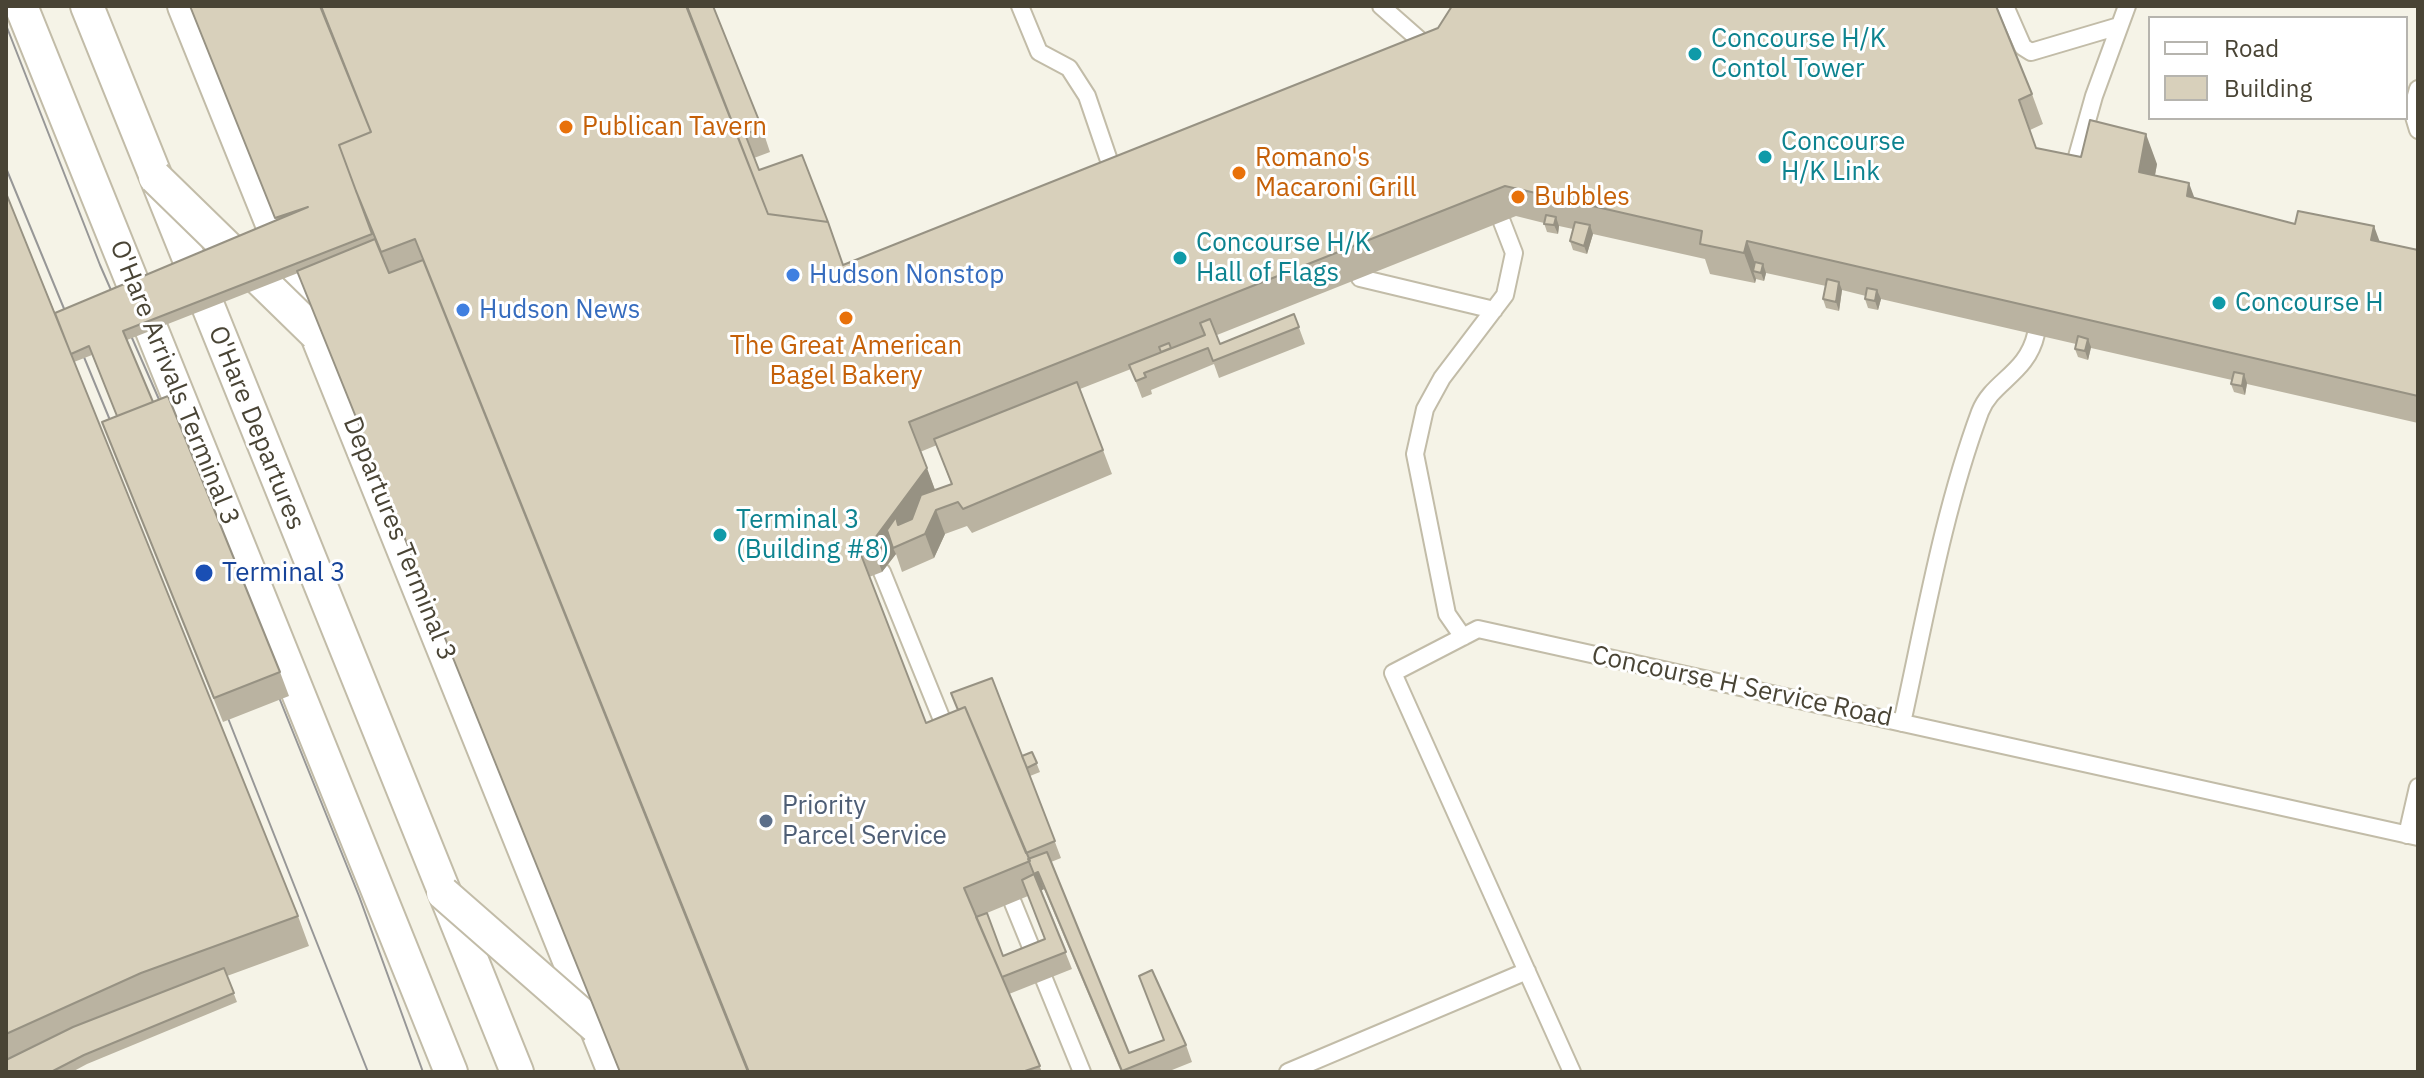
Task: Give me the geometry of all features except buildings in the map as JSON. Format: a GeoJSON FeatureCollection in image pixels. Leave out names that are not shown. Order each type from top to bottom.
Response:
{"type":"FeatureCollection","features":[{"type":"Feature","properties":{"kind":"street","name":"O'Hare Arrivals Terminal 3"},"geometry":{"type":"LineString","coordinates":[[21,6],[451,1072]]}},
{"type":"Feature","properties":{"kind":"street","name":"O'Hare Departures"},"geometry":{"type":"LineString","coordinates":[[87,6],[517,1072]]}},
{"type":"Feature","properties":{"kind":"street","name":"Departures Terminal 3"},"geometry":{"type":"LineString","coordinates":[[184,6],[614,1072]]}},
{"type":"Feature","properties":{"kind":"street"},"geometry":{"type":"LineString","coordinates":[[155,177],[316,334]]}},
{"type":"Feature","properties":{"kind":"street"},"geometry":{"type":"LineString","coordinates":[[443,893],[596,1027]]}},
{"type":"Feature","properties":{"kind":"lane"},"geometry":{"type":"LineString","coordinates":[[1020,6],[1039,52],[1069,68],[1087,96],[1119,190]]}},
{"type":"Feature","properties":{"kind":"lane"},"geometry":{"type":"LineString","coordinates":[[1381,6],[1430,49],[1437,63]]}},
{"type":"Feature","properties":{"kind":"lane"},"geometry":{"type":"LineString","coordinates":[[2005,6],[2023,47],[2031,52],[2119,26]]}},
{"type":"Feature","properties":{"kind":"lane"},"geometry":{"type":"LineString","coordinates":[[2070,183],[2094,96],[2127,6]]}},
{"type":"Feature","properties":{"kind":"lane"},"geometry":{"type":"LineString","coordinates":[[2418,89],[2412,110],[2418,130]]}},
{"type":"Feature","properties":{"kind":"lane"},"geometry":{"type":"LineString","coordinates":[[1463,637],[1447,614],[1415,454],[1425,409],[1442,378],[1505,295],[1514,253],[1502,222]]}},
{"type":"Feature","properties":{"kind":"lane"},"geometry":{"type":"LineString","coordinates":[[1360,278],[1494,310]]}},
{"type":"Feature","properties":{"kind":"lane"},"geometry":{"type":"LineString","coordinates":[[1902,723],[1957,474],[1983,405],[2031,355],[2036,334]]}},
{"type":"Feature","properties":{"kind":"lane"},"geometry":{"type":"LineString","coordinates":[[882,572],[952,746]]}},
{"type":"Feature","properties":{"kind":"lane","name":"Concourse H Service Road"},"geometry":{"type":"LineString","coordinates":[[1527,971],[1393,673],[1478,629],[2413,836]]}},
{"type":"Feature","properties":{"kind":"lane"},"geometry":{"type":"LineString","coordinates":[[2413,836],[2418,787]]}},
{"type":"Feature","properties":{"kind":"lane"},"geometry":{"type":"LineString","coordinates":[[1013,903],[1082,1072]]}},
{"type":"Feature","properties":{"kind":"lane"},"geometry":{"type":"LineString","coordinates":[[1288,1072],[1527,971],[1572,1072]]}},
{"type":"Feature","properties":{"kind":"tram line"},"geometry":{"type":"LineString","coordinates":[[6,25],[100,265],[168,420]]}},
{"type":"Feature","properties":{"kind":"tram line"},"geometry":{"type":"LineString","coordinates":[[6,168],[119,442]]}},
{"type":"Feature","properties":{"kind":"tram line"},"geometry":{"type":"LineString","coordinates":[[272,680],[359,896],[423,1072]]}},
{"type":"Feature","properties":{"kind":"tram line"},"geometry":{"type":"LineString","coordinates":[[220,698],[368,1072]]}},
{"type":"Feature","properties":{"kind":"place","name":"Concourse H/K Contol Tower"},"geometry":{"type":"Point","coordinates":[1695,54]}},
{"type":"Feature","properties":{"kind":"place","name":"Publican Tavern"},"geometry":{"type":"Point","coordinates":[566,127]}},
{"type":"Feature","properties":{"kind":"place","name":"Concourse H/K Link"},"geometry":{"type":"Point","coordinates":[1765,157]}},
{"type":"Feature","properties":{"kind":"place","name":"Romano's Macaroni Grill"},"geometry":{"type":"Point","coordinates":[1239,173]}},
{"type":"Feature","properties":{"kind":"place","name":"Bubbles"},"geometry":{"type":"Point","coordinates":[1518,197]}},
{"type":"Feature","properties":{"kind":"place","name":"Concourse H/K Hall of Flags"},"geometry":{"type":"Point","coordinates":[1180,258]}},
{"type":"Feature","properties":{"kind":"place","name":"Hudson Nonstop"},"geometry":{"type":"Point","coordinates":[793,275]}},
{"type":"Feature","properties":{"kind":"place","name":"Concourse H"},"geometry":{"type":"Point","coordinates":[2219,303]}},
{"type":"Feature","properties":{"kind":"place","name":"Hudson News"},"geometry":{"type":"Point","coordinates":[463,310]}},
{"type":"Feature","properties":{"kind":"place","name":"The Great American Bagel Bakery"},"geometry":{"type":"Point","coordinates":[846,318]}},
{"type":"Feature","properties":{"kind":"place","name":"Terminal 3 (Building #8)"},"geometry":{"type":"Point","coordinates":[720,535]}},
{"type":"Feature","properties":{"kind":"place","name":"Terminal 3"},"geometry":{"type":"Point","coordinates":[204,573]}},
{"type":"Feature","properties":{"kind":"place","name":"Priority Parcel Service"},"geometry":{"type":"Point","coordinates":[766,821]}}]}
